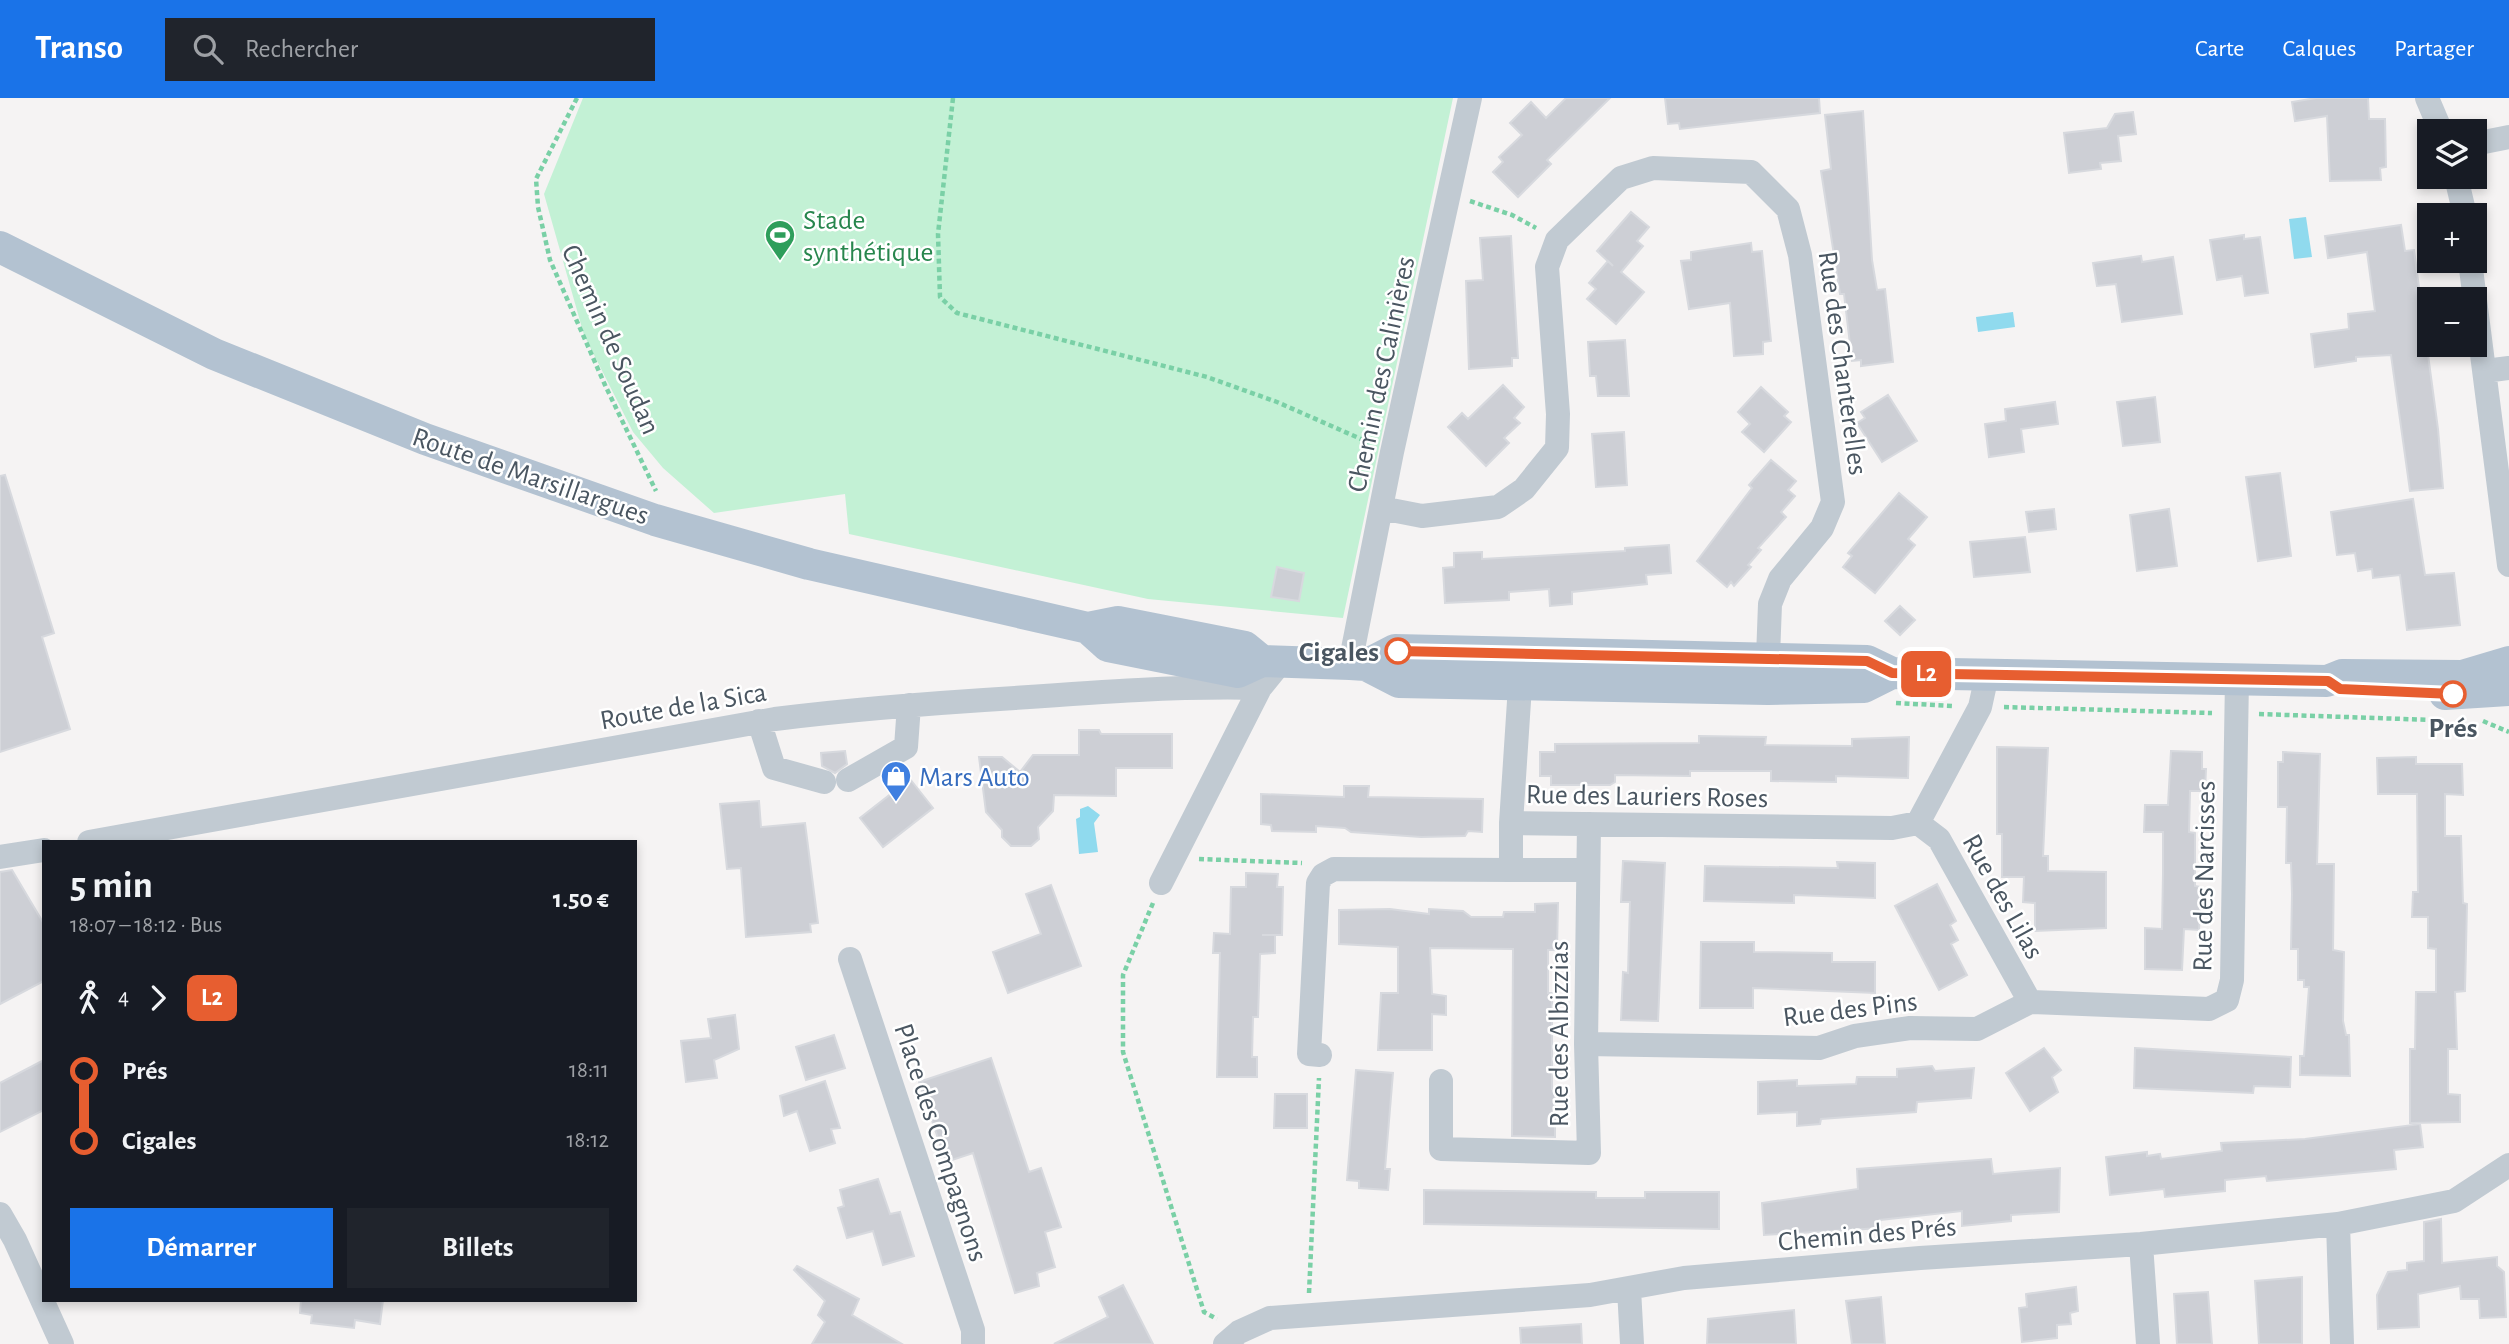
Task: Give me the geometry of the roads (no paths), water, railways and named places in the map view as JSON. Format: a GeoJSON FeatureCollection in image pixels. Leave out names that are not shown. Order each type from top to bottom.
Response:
{"type":"FeatureCollection","features":[{"type":"Feature","properties":{"kind":"main road","name":"Route de Marsillargues"},"geometry":{"type":"LineString","coordinates":[[0,247],[215,354],[425,439],[655,520],[809,564],[1088,628],[1108,646],[1238,671],[1358,664]]}},
{"type":"Feature","properties":{"kind":"main road"},"geometry":{"type":"LineString","coordinates":[[1358,664],[1395,650],[1768,657],[1867,661],[1892,673],[2328,681],[2340,689],[2463,695],[2509,674]]}},
{"type":"Feature","properties":{"kind":"main road"},"geometry":{"type":"LineString","coordinates":[[1520,685],[1526,652]]}},
{"type":"Feature","properties":{"kind":"main road"},"geometry":{"type":"LineString","coordinates":[[1768,657],[1768,689]]}},
{"type":"Feature","properties":{"kind":"main road"},"geometry":{"type":"LineString","coordinates":[[1358,664],[1399,682],[1520,685],[1768,689],[1864,687],[1892,673]]}},
{"type":"Feature","properties":{"kind":"street","name":"Chemin des Calinières"},"geometry":{"type":"LineString","coordinates":[[1358,664],[1392,452],[1470,98]]}},
{"type":"Feature","properties":{"kind":"street"},"geometry":{"type":"LineString","coordinates":[[2427,98],[2436,119]]}},
{"type":"Feature","properties":{"kind":"street"},"geometry":{"type":"LineString","coordinates":[[2487,142],[2509,138]]}},
{"type":"Feature","properties":{"kind":"street","name":"Rue des Chanterelles"},"geometry":{"type":"LineString","coordinates":[[1381,508],[1422,516],[1498,507],[1524,489],[1557,448],[1558,414],[1546,267],[1557,240],[1621,178],[1653,168],[1751,172],[1788,209],[1800,255],[1833,502],[1822,528],[1780,579],[1770,604],[1768,657]]}},
{"type":"Feature","properties":{"kind":"street"},"geometry":{"type":"LineString","coordinates":[[2473,273],[2497,369],[2509,565]]}},
{"type":"Feature","properties":{"kind":"street"},"geometry":{"type":"LineString","coordinates":[[1161,883],[1268,670]]}},
{"type":"Feature","properties":{"kind":"street","name":"Route de la Sica"},"geometry":{"type":"LineString","coordinates":[[100,840],[759,722],[909,705],[1195,686],[1268,670]]}},
{"type":"Feature","properties":{"kind":"street"},"geometry":{"type":"LineString","coordinates":[[1918,824],[1980,707],[1987,675]]}},
{"type":"Feature","properties":{"kind":"street","name":"Rue des Narcisses"},"geometry":{"type":"LineString","coordinates":[[2030,1002],[2209,1009],[2227,1000],[2232,981],[2236,679]]}},
{"type":"Feature","properties":{"kind":"street","name":"Rue des Lauriers Roses"},"geometry":{"type":"LineString","coordinates":[[1520,685],[1511,823],[1892,828],[1918,824]]}},
{"type":"Feature","properties":{"kind":"street"},"geometry":{"type":"LineString","coordinates":[[759,722],[774,768],[836,781],[906,747],[909,705]]}},
{"type":"Feature","properties":{"kind":"street"},"geometry":{"type":"LineString","coordinates":[[1511,823],[1511,870]]}},
{"type":"Feature","properties":{"kind":"street","name":"Rue des Albizzias"},"geometry":{"type":"LineString","coordinates":[[1441,1081],[1441,1149],[1589,1153],[1586,1044],[1589,824]]}},
{"type":"Feature","properties":{"kind":"street","name":"Rue des Lilas"},"geometry":{"type":"LineString","coordinates":[[1918,824],[1938,839],[2030,1002]]}},
{"type":"Feature","properties":{"kind":"street"},"geometry":{"type":"LineString","coordinates":[[0,857],[42,849]]}},
{"type":"Feature","properties":{"kind":"street"},"geometry":{"type":"LineString","coordinates":[[1320,1055],[1309,1054],[1318,883],[1323,875],[1334,869],[1588,870]]}},
{"type":"Feature","properties":{"kind":"street","name":"Place des Compagnons"},"geometry":{"type":"LineString","coordinates":[[850,959],[973,1330],[973,1344]]}},
{"type":"Feature","properties":{"kind":"street","name":"Rue des Pins"},"geometry":{"type":"LineString","coordinates":[[1586,1044],[1819,1048],[1855,1036],[1910,1028],[1977,1029],[2030,1002]]}},
{"type":"Feature","properties":{"kind":"street","name":"Chemin des Prés"},"geometry":{"type":"LineString","coordinates":[[1232,1338],[1270,1318],[1391,1311],[1629,1289],[1684,1278],[1906,1259],[2141,1244],[2338,1224],[2454,1201],[2509,1165]]}},
{"type":"Feature","properties":{"kind":"street"},"geometry":{"type":"LineString","coordinates":[[0,1214],[42,1300]]}},
{"type":"Feature","properties":{"kind":"street"},"geometry":{"type":"LineString","coordinates":[[2338,1224],[2343,1344]]}},
{"type":"Feature","properties":{"kind":"street"},"geometry":{"type":"LineString","coordinates":[[2141,1244],[2148,1344]]}},
{"type":"Feature","properties":{"kind":"street"},"geometry":{"type":"LineString","coordinates":[[1629,1289],[1632,1344]]}},
{"type":"Feature","properties":{"kind":"street"},"geometry":{"type":"LineString","coordinates":[[43,1302],[62,1344]]}},
{"type":"Feature","properties":{"kind":"water"},"geometry":{"type":"Polygon","coordinates":[[[2306,217],[2312,257],[2294,259],[2289,219],[2306,217]]]}},
{"type":"Feature","properties":{"kind":"water"},"geometry":{"type":"Polygon","coordinates":[[[2013,312],[2015,327],[1978,332],[1976,317],[2013,312]]]}},
{"type":"Feature","properties":{"kind":"water"},"geometry":{"type":"Polygon","coordinates":[[[1088,806],[1100,815],[1094,823],[1098,852],[1079,854],[1076,819],[1080,817],[1080,809],[1088,806]]]}},
{"type":"Feature","properties":{"kind":"place","name":"Stade synthétique"},"geometry":{"type":"Point","coordinates":[780,262]}},
{"type":"Feature","properties":{"kind":"place","name":"Cigales"},"geometry":{"type":"Point","coordinates":[1398,651]}},
{"type":"Feature","properties":{"kind":"place","name":"Prés"},"geometry":{"type":"Point","coordinates":[2453,694]}},
{"type":"Feature","properties":{"kind":"place","name":"Mars Auto"},"geometry":{"type":"Point","coordinates":[896,803]}}]}
